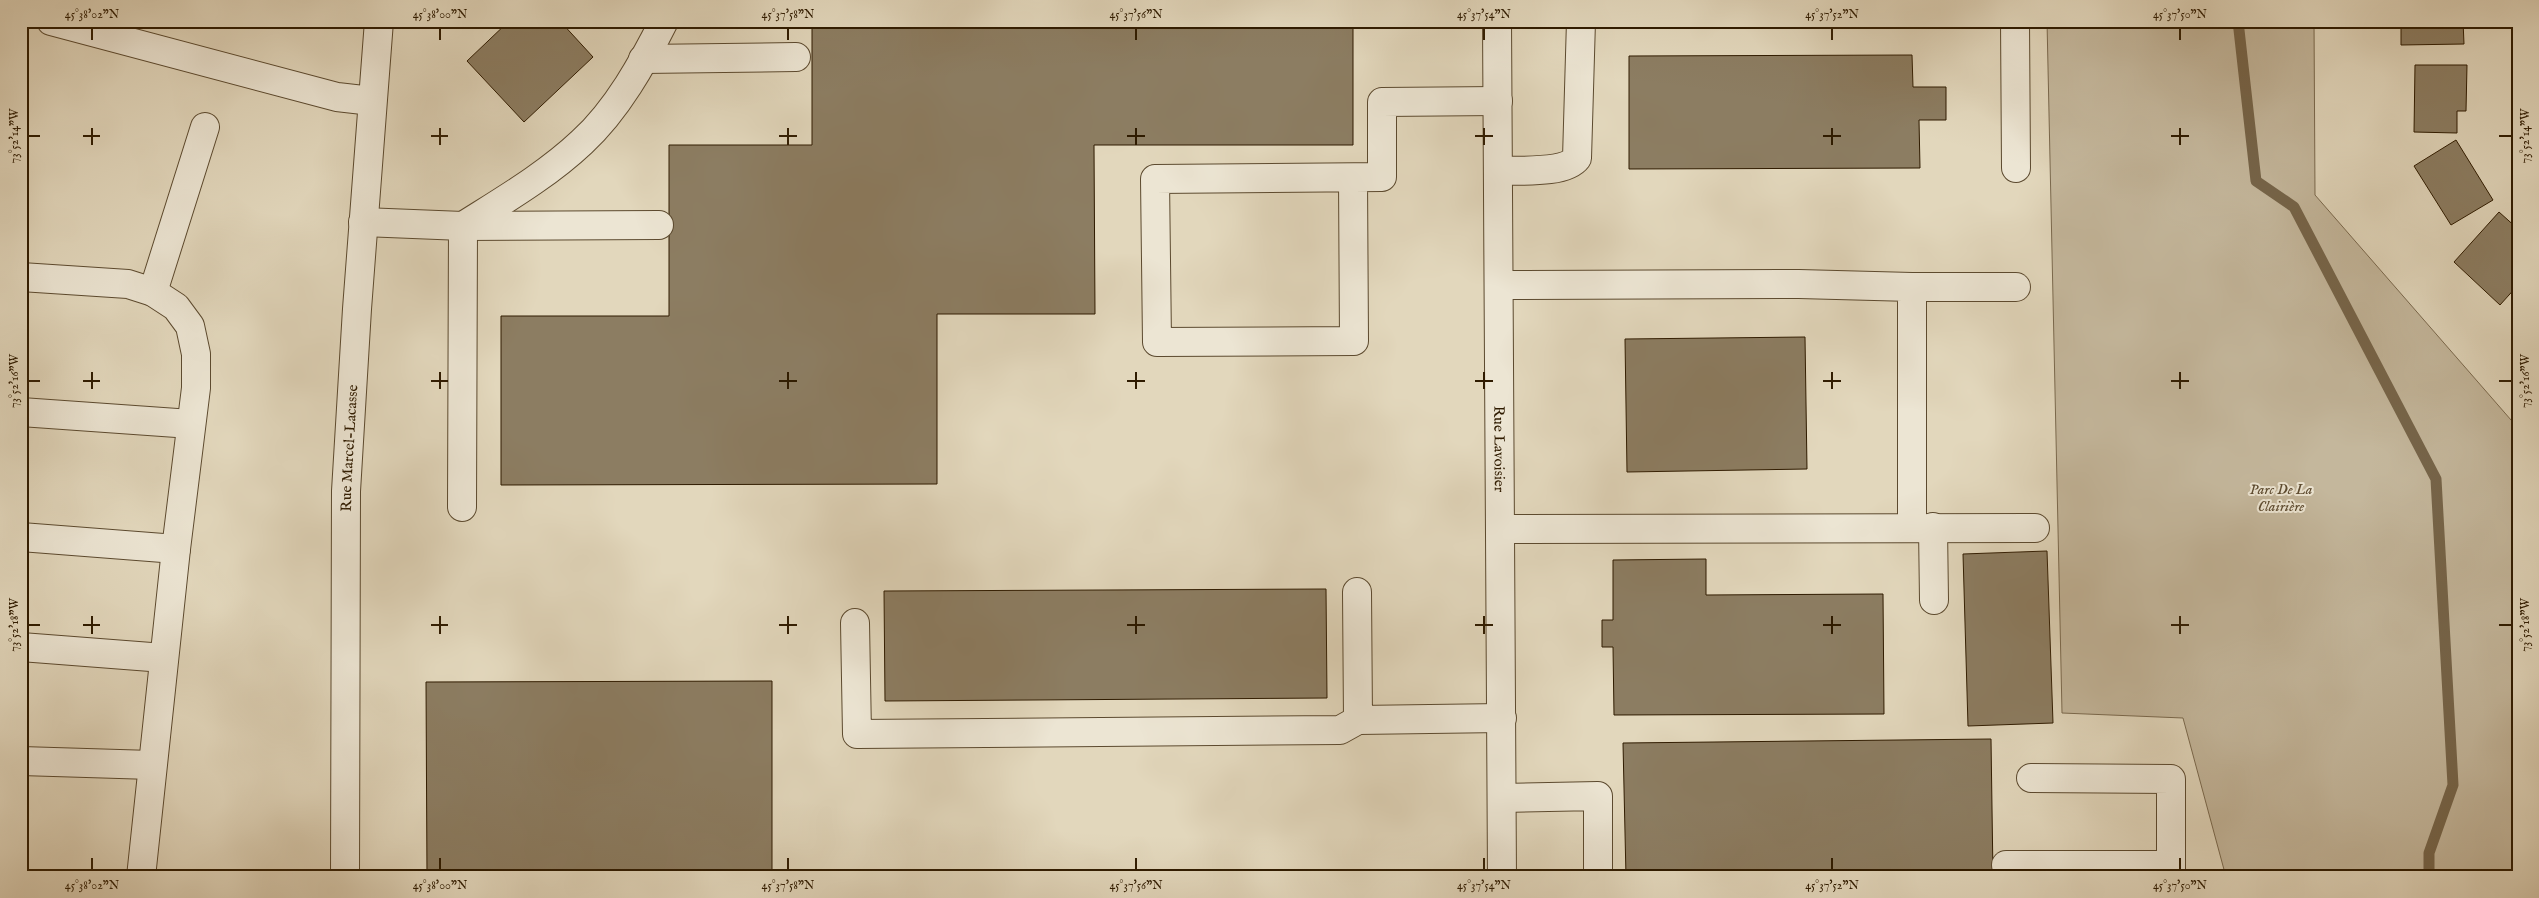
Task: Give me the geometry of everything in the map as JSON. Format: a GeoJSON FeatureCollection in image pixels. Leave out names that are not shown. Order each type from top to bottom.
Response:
{"type":"FeatureCollection","features":[{"type":"Feature","properties":{"kind":"street"},"geometry":{"type":"LineString","coordinates":[[51,21],[336,97],[372,101]]}},
{"type":"Feature","properties":{"kind":"street","name":"Rue Marcel-Lacasse"},"geometry":{"type":"LineString","coordinates":[[345,877],[346,490],[363,222],[379,21]]}},
{"type":"Feature","properties":{"kind":"street"},"geometry":{"type":"LineString","coordinates":[[463,226],[528,185],[583,142],[605,116],[643,59],[664,21]]}},
{"type":"Feature","properties":{"kind":"street","name":"Rue Lavoisier"},"geometry":{"type":"LineString","coordinates":[[1497,21],[1502,877]]}},
{"type":"Feature","properties":{"kind":"street"},"geometry":{"type":"LineString","coordinates":[[1498,171],[1560,168],[1572,164],[1577,158],[1581,21]]}},
{"type":"Feature","properties":{"kind":"street"},"geometry":{"type":"LineString","coordinates":[[2015,21],[2016,168]]}},
{"type":"Feature","properties":{"kind":"street"},"geometry":{"type":"LineString","coordinates":[[643,59],[796,57]]}},
{"type":"Feature","properties":{"kind":"street"},"geometry":{"type":"LineString","coordinates":[[1353,178],[1354,341],[1157,342],[1156,179],[1382,177],[1382,102],[1498,102]]}},
{"type":"Feature","properties":{"kind":"street"},"geometry":{"type":"LineString","coordinates":[[153,292],[205,126]]}},
{"type":"Feature","properties":{"kind":"street"},"geometry":{"type":"LineString","coordinates":[[363,222],[463,226],[659,226]]}},
{"type":"Feature","properties":{"kind":"street"},"geometry":{"type":"LineString","coordinates":[[462,507],[463,226]]}},
{"type":"Feature","properties":{"kind":"street"},"geometry":{"type":"LineString","coordinates":[[21,277],[128,284],[153,292],[176,307],[190,326],[196,354],[196,388],[176,549],[141,877]]}},
{"type":"Feature","properties":{"kind":"street"},"geometry":{"type":"LineString","coordinates":[[1499,285],[1799,284],[1912,287],[2016,286]]}},
{"type":"Feature","properties":{"kind":"street"},"geometry":{"type":"LineString","coordinates":[[1912,287],[1922,527],[1934,600]]}},
{"type":"Feature","properties":{"kind":"street"},"geometry":{"type":"LineString","coordinates":[[21,412],[191,424]]}},
{"type":"Feature","properties":{"kind":"street"},"geometry":{"type":"LineString","coordinates":[[1501,529],[2035,528]]}},
{"type":"Feature","properties":{"kind":"street"},"geometry":{"type":"LineString","coordinates":[[21,537],[176,549]]}},
{"type":"Feature","properties":{"kind":"street"},"geometry":{"type":"LineString","coordinates":[[1357,592],[1358,720]]}},
{"type":"Feature","properties":{"kind":"street"},"geometry":{"type":"LineString","coordinates":[[855,623],[857,734],[1340,730],[1358,720],[1502,718]]}},
{"type":"Feature","properties":{"kind":"street"},"geometry":{"type":"LineString","coordinates":[[21,648],[164,658]]}},
{"type":"Feature","properties":{"kind":"street"},"geometry":{"type":"LineString","coordinates":[[21,761],[152,765]]}},
{"type":"Feature","properties":{"kind":"street"},"geometry":{"type":"LineString","coordinates":[[2006,866],[2171,871],[2171,779],[2032,778]]}},
{"type":"Feature","properties":{"kind":"street"},"geometry":{"type":"LineString","coordinates":[[1502,798],[1598,796],[1598,877]]}},
{"type":"Feature","properties":{"kind":"green space","name":"Parc De La Clairière"},"geometry":{"type":"Polygon","coordinates":[[[2047,21],[2314,21],[2315,195],[2518,428],[2518,877],[2226,877],[2183,718],[2062,713],[2047,21]]]}},
{"type":"Feature","properties":{"kind":"building"},"geometry":{"type":"Polygon","coordinates":[[[509,21],[560,21],[593,57],[524,122],[467,61],[509,21]]]}},
{"type":"Feature","properties":{"kind":"building"},"geometry":{"type":"Polygon","coordinates":[[[812,21],[1353,21],[1353,145],[1094,145],[1095,314],[937,314],[937,484],[501,485],[501,316],[669,316],[669,145],[812,145],[812,21]]]}},
{"type":"Feature","properties":{"kind":"building"},"geometry":{"type":"Polygon","coordinates":[[[2401,21],[2463,21],[2464,44],[2401,45],[2401,21]]]}},
{"type":"Feature","properties":{"kind":"building"},"geometry":{"type":"Polygon","coordinates":[[[1912,55],[1913,87],[1946,87],[1946,120],[1919,120],[1920,168],[1629,169],[1629,56],[1912,55]]]}},
{"type":"Feature","properties":{"kind":"building"},"geometry":{"type":"Polygon","coordinates":[[[2415,65],[2467,65],[2466,111],[2457,111],[2457,133],[2414,132],[2415,65]]]}},
{"type":"Feature","properties":{"kind":"building"},"geometry":{"type":"Polygon","coordinates":[[[2456,140],[2493,200],[2451,225],[2414,166],[2456,140]]]}},
{"type":"Feature","properties":{"kind":"building"},"geometry":{"type":"Polygon","coordinates":[[[2499,212],[2518,229],[2518,285],[2500,305],[2454,262],[2499,212]]]}},
{"type":"Feature","properties":{"kind":"building"},"geometry":{"type":"Polygon","coordinates":[[[1805,337],[1807,469],[1627,472],[1625,339],[1805,337]]]}},
{"type":"Feature","properties":{"kind":"building"},"geometry":{"type":"Polygon","coordinates":[[[2047,551],[2053,723],[1968,726],[1963,554],[2047,551]]]}},
{"type":"Feature","properties":{"kind":"building"},"geometry":{"type":"Polygon","coordinates":[[[1706,559],[1706,595],[1883,594],[1884,714],[1614,715],[1613,647],[1602,647],[1602,620],[1613,620],[1613,560],[1706,559]]]}},
{"type":"Feature","properties":{"kind":"building"},"geometry":{"type":"Polygon","coordinates":[[[1326,589],[1327,698],[885,701],[884,591],[1326,589]]]}},
{"type":"Feature","properties":{"kind":"building"},"geometry":{"type":"Polygon","coordinates":[[[772,681],[772,877],[427,877],[426,682],[772,681]]]}},
{"type":"Feature","properties":{"kind":"building"},"geometry":{"type":"Polygon","coordinates":[[[1991,739],[1993,877],[1626,877],[1623,743],[1991,739]]]}},
{"type":"Feature","properties":{"kind":"waterway"},"geometry":{"type":"LineString","coordinates":[[2238,21],[2256,181],[2294,207],[2436,479],[2453,785],[2429,853],[2429,877]]}}]}
